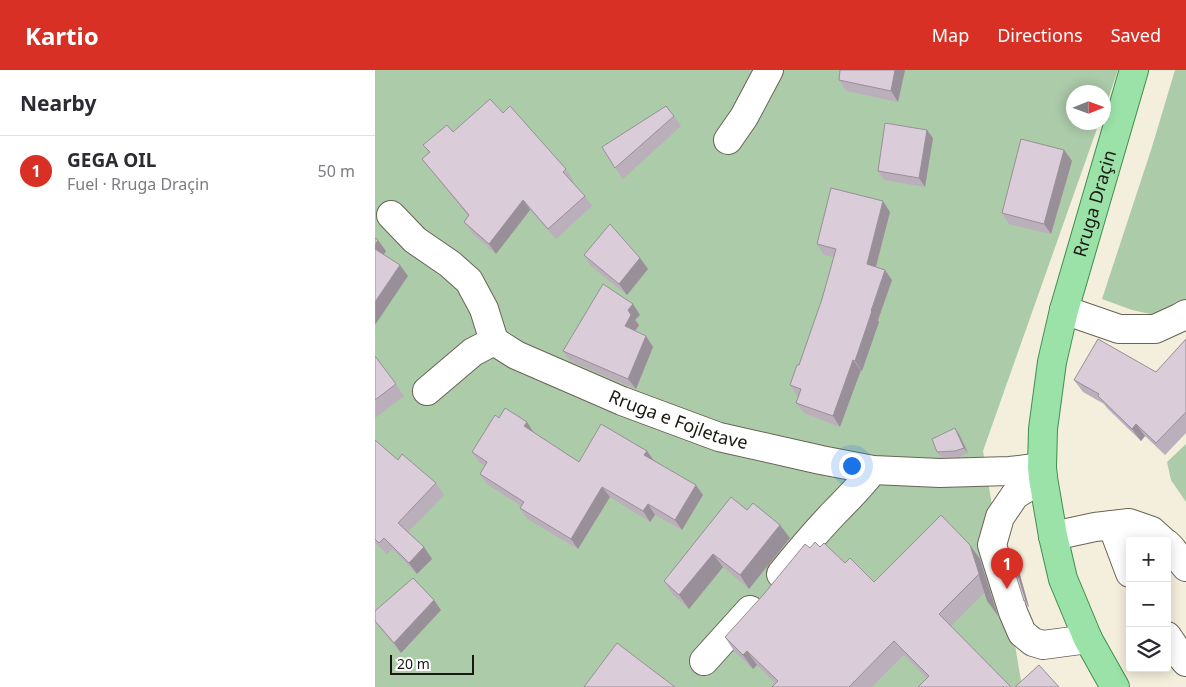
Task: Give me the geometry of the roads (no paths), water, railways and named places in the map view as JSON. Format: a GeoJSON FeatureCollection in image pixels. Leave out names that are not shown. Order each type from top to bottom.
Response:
{"type":"FeatureCollection","features":[{"type":"Feature","properties":{"kind":"main road","name":"Rruga Draçin"},"geometry":{"type":"LineString","coordinates":[[1115,687],[1088,639],[1063,579],[1053,536],[1043,473],[1043,428],[1052,362],[1063,310],[1134,70]]}},
{"type":"Feature","properties":{"kind":"street"},"geometry":{"type":"LineString","coordinates":[[727,140],[744,117],[769,70]]}},
{"type":"Feature","properties":{"kind":"street"},"geometry":{"type":"LineString","coordinates":[[391,215],[415,240],[450,264],[469,281],[484,309],[494,340],[473,352],[427,391]]}},
{"type":"Feature","properties":{"kind":"street"},"geometry":{"type":"LineString","coordinates":[[1063,310],[1119,329],[1155,329],[1186,314]]}},
{"type":"Feature","properties":{"kind":"street","name":"Rruga e Fojletave"},"geometry":{"type":"LineString","coordinates":[[494,340],[516,355],[623,401],[719,437],[873,470],[940,473],[1010,471],[1043,473]]}},
{"type":"Feature","properties":{"kind":"street"},"geometry":{"type":"LineString","coordinates":[[704,661],[873,470]]}},
{"type":"Feature","properties":{"kind":"street"},"geometry":{"type":"LineString","coordinates":[[1043,473],[1015,495],[1000,517],[992,545],[1013,612],[1022,633],[1033,642],[1043,645],[1088,639]]}},
{"type":"Feature","properties":{"kind":"street"},"geometry":{"type":"LineString","coordinates":[[1053,536],[1095,526],[1129,522],[1152,531],[1159,537]]}},
{"type":"Feature","properties":{"kind":"street"},"geometry":{"type":"LineString","coordinates":[[1112,525],[1126,562]]}},
{"type":"Feature","properties":{"kind":"street"},"geometry":{"type":"LineString","coordinates":[[1171,548],[1186,567]]}},
{"type":"Feature","properties":{"kind":"street"},"geometry":{"type":"LineString","coordinates":[[1171,642],[1186,662]]}},
{"type":"Feature","properties":{"kind":"place","name":"GEGA OIL"},"geometry":{"type":"Point","coordinates":[1007,589]}}]}
